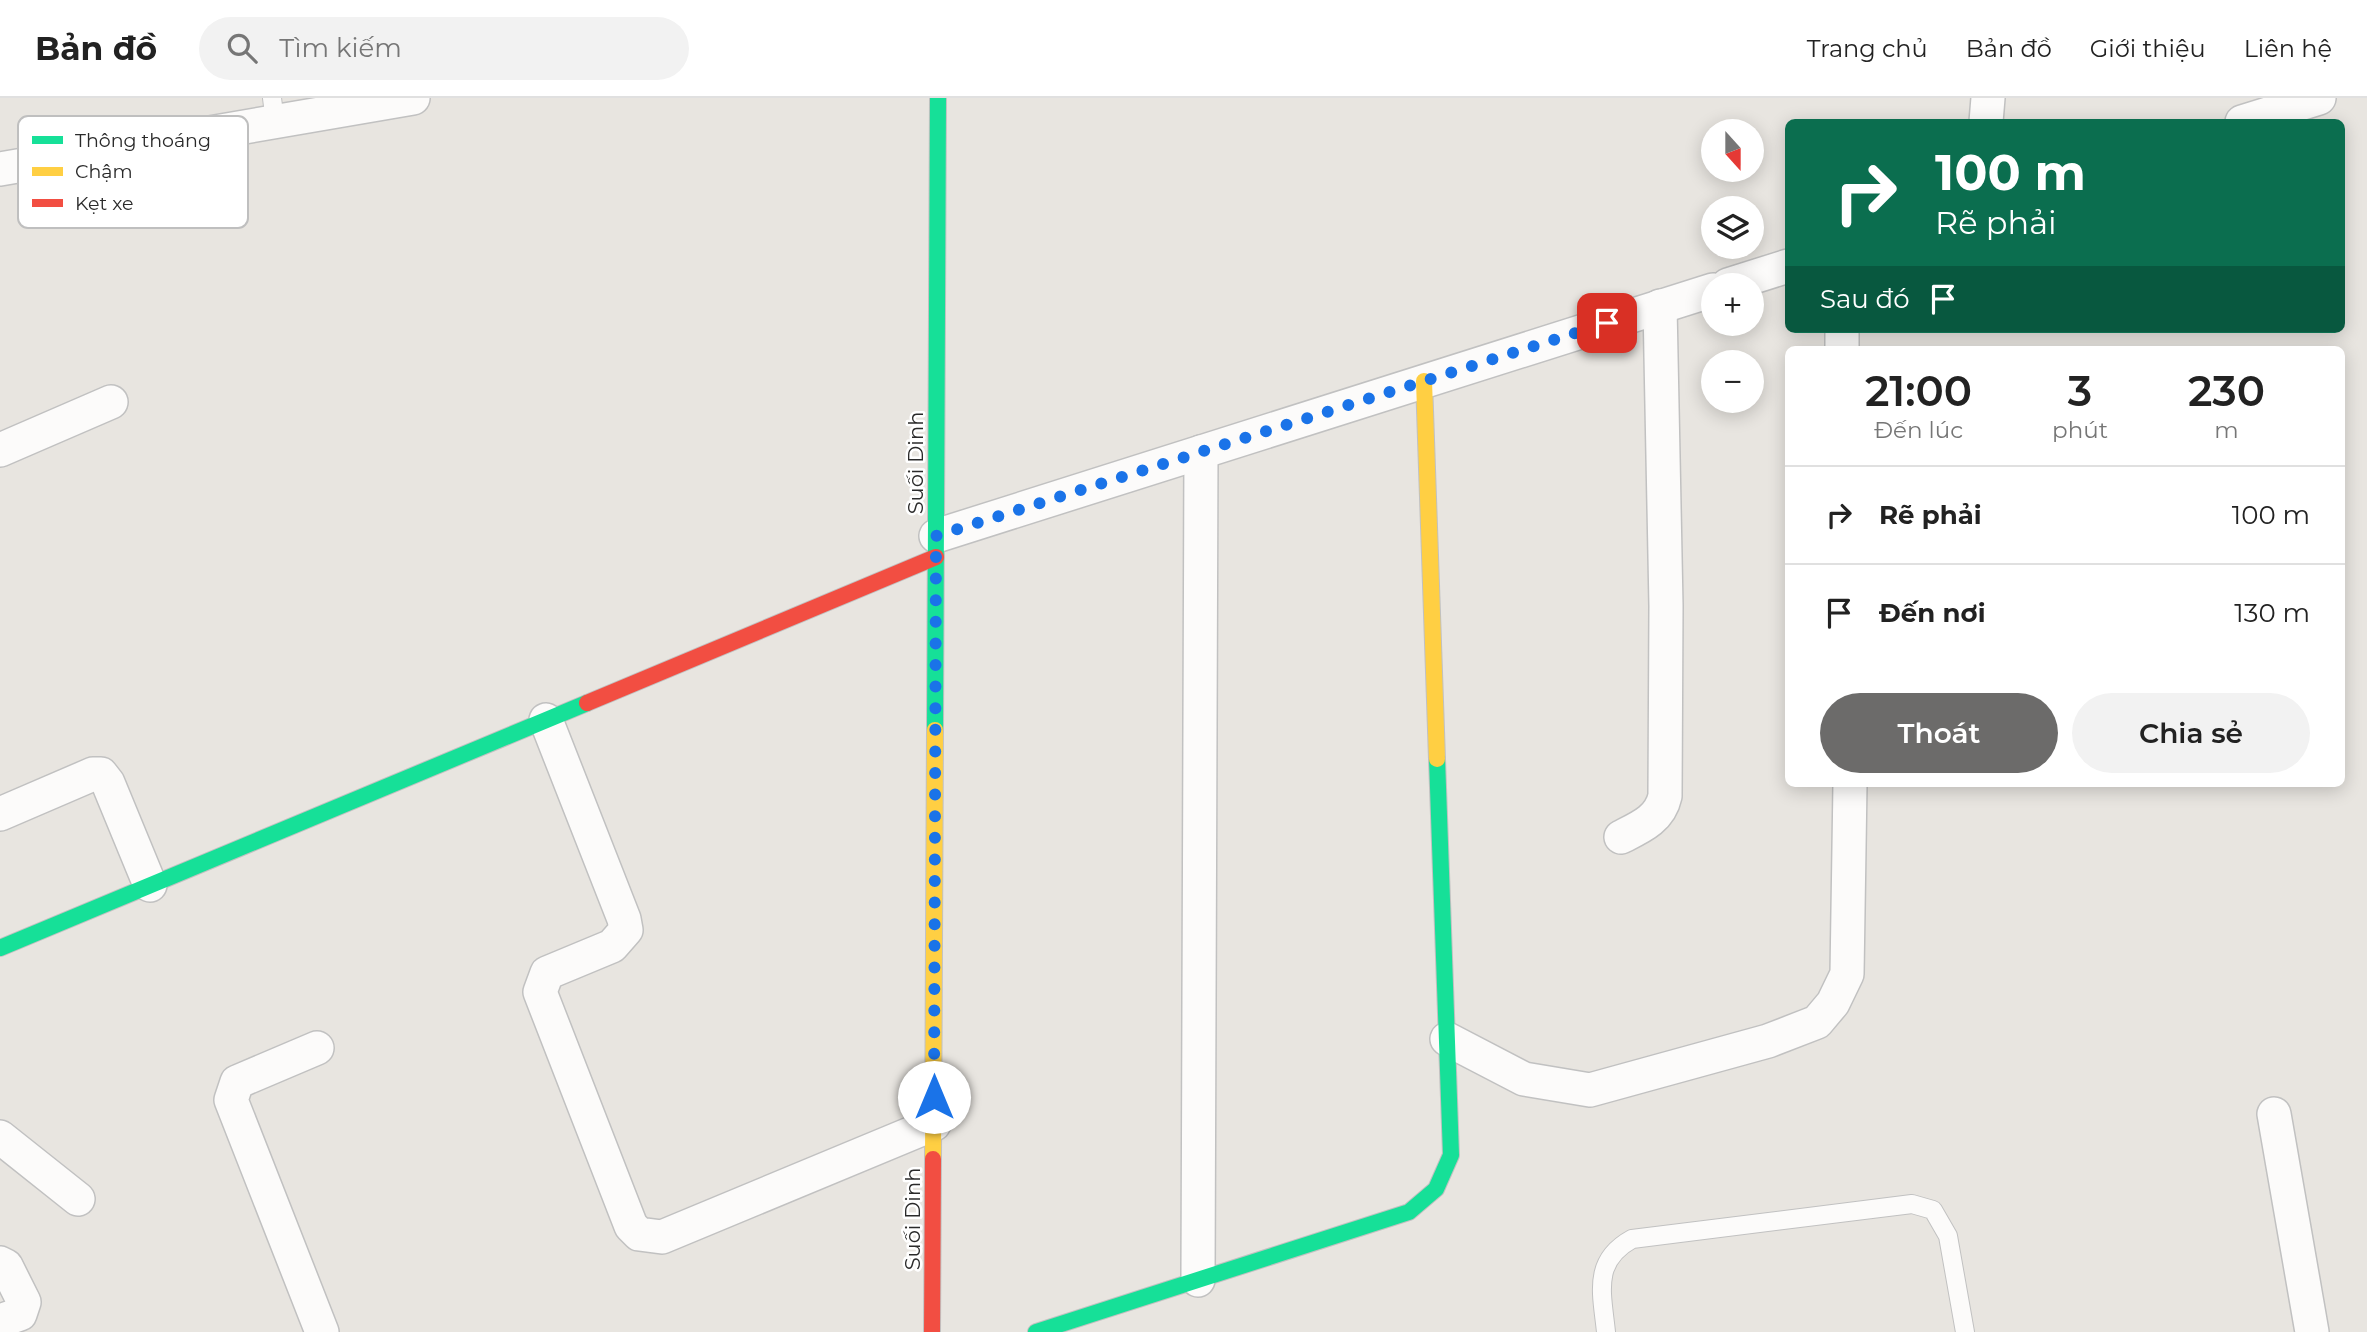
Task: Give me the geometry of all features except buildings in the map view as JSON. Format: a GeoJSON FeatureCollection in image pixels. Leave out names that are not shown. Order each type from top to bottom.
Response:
{"type":"FeatureCollection","features":[{"type":"Feature","properties":{"kind":"street"},"geometry":{"type":"LineString","coordinates":[[245,116],[273,110],[413,98]]}},
{"type":"Feature","properties":{"kind":"street","name":"Suối Dinh"},"geometry":{"type":"LineString","coordinates":[[933,1332],[938,98]]}},
{"type":"Feature","properties":{"kind":"street"},"geometry":{"type":"LineString","coordinates":[[1986,119],[1988,98]]}},
{"type":"Feature","properties":{"kind":"street"},"geometry":{"type":"LineString","coordinates":[[2252,119],[2319,98]]}},
{"type":"Feature","properties":{"kind":"street"},"geometry":{"type":"LineString","coordinates":[[0,169],[18,165]]}},
{"type":"Feature","properties":{"kind":"street"},"geometry":{"type":"LineString","coordinates":[[1764,274],[1785,267]]}},
{"type":"Feature","properties":{"kind":"street"},"geometry":{"type":"LineString","coordinates":[[0,948],[546,720],[936,546],[1201,452],[1701,294]]}},
{"type":"Feature","properties":{"kind":"street"},"geometry":{"type":"LineString","coordinates":[[1621,837],[1652,820],[1663,808],[1665,796],[1660,306]]}},
{"type":"Feature","properties":{"kind":"street"},"geometry":{"type":"LineString","coordinates":[[1036,1332],[1409,1212],[1433,1197],[1444,1179],[1451,1156],[1424,381]]}},
{"type":"Feature","properties":{"kind":"street"},"geometry":{"type":"LineString","coordinates":[[0,450],[111,402]]}},
{"type":"Feature","properties":{"kind":"street"},"geometry":{"type":"LineString","coordinates":[[1198,1280],[1201,452]]}},
{"type":"Feature","properties":{"kind":"street"},"geometry":{"type":"LineString","coordinates":[[546,720],[624,919],[625,930],[612,946],[547,973],[540,992],[631,1226],[639,1234],[662,1237],[933,1124]]}},
{"type":"Feature","properties":{"kind":"street"},"geometry":{"type":"LineString","coordinates":[[0,814],[93,774],[101,774],[108,783],[150,886]]}},
{"type":"Feature","properties":{"kind":"street"},"geometry":{"type":"LineString","coordinates":[[1447,1039],[1524,1079],[1590,1090],[1768,1041],[1817,1022],[1833,1003],[1847,974],[1850,787]]}},
{"type":"Feature","properties":{"kind":"street"},"geometry":{"type":"LineString","coordinates":[[317,1048],[237,1082],[231,1100],[322,1332]]}},
{"type":"Feature","properties":{"kind":"street"},"geometry":{"type":"LineString","coordinates":[[2274,1114],[2312,1332]]}},
{"type":"Feature","properties":{"kind":"street"},"geometry":{"type":"LineString","coordinates":[[0,1137],[78,1199]]}},
{"type":"Feature","properties":{"kind":"street"},"geometry":{"type":"LineString","coordinates":[[0,1263],[6,1266],[24,1302],[20,1314],[0,1321]]}},
{"type":"Feature","properties":{"kind":"lane"},"geometry":{"type":"LineString","coordinates":[[1606,1332],[1601,1281],[1603,1272],[1618,1247],[1632,1238],[1912,1204],[1933,1210],[1948,1236],[1965,1332]]}},
{"type":"Feature","properties":{"kind":"traffic: fast"},"geometry":{"type":"LineString","coordinates":[[935,730],[938,98]]}},
{"type":"Feature","properties":{"kind":"traffic: fast"},"geometry":{"type":"LineString","coordinates":[[0,948],[587,703]]}},
{"type":"Feature","properties":{"kind":"traffic: fast"},"geometry":{"type":"LineString","coordinates":[[1036,1332],[1409,1212],[1436,1189],[1451,1155],[1437,759]]}},
{"type":"Feature","properties":{"kind":"traffic: slow"},"geometry":{"type":"LineString","coordinates":[[1424,381],[1437,759]]}},
{"type":"Feature","properties":{"kind":"traffic: slow"},"geometry":{"type":"LineString","coordinates":[[933,1159],[935,730]]}},
{"type":"Feature","properties":{"kind":"traffic: jam"},"geometry":{"type":"LineString","coordinates":[[587,703],[936,557]]}},
{"type":"Feature","properties":{"kind":"traffic: jam"},"geometry":{"type":"LineString","coordinates":[[932,1332],[933,1159]]}},
{"type":"Feature","properties":{"kind":"route"},"geometry":{"type":"LineString","coordinates":[[934,1097],[936,536],[1607,323]]}}]}
